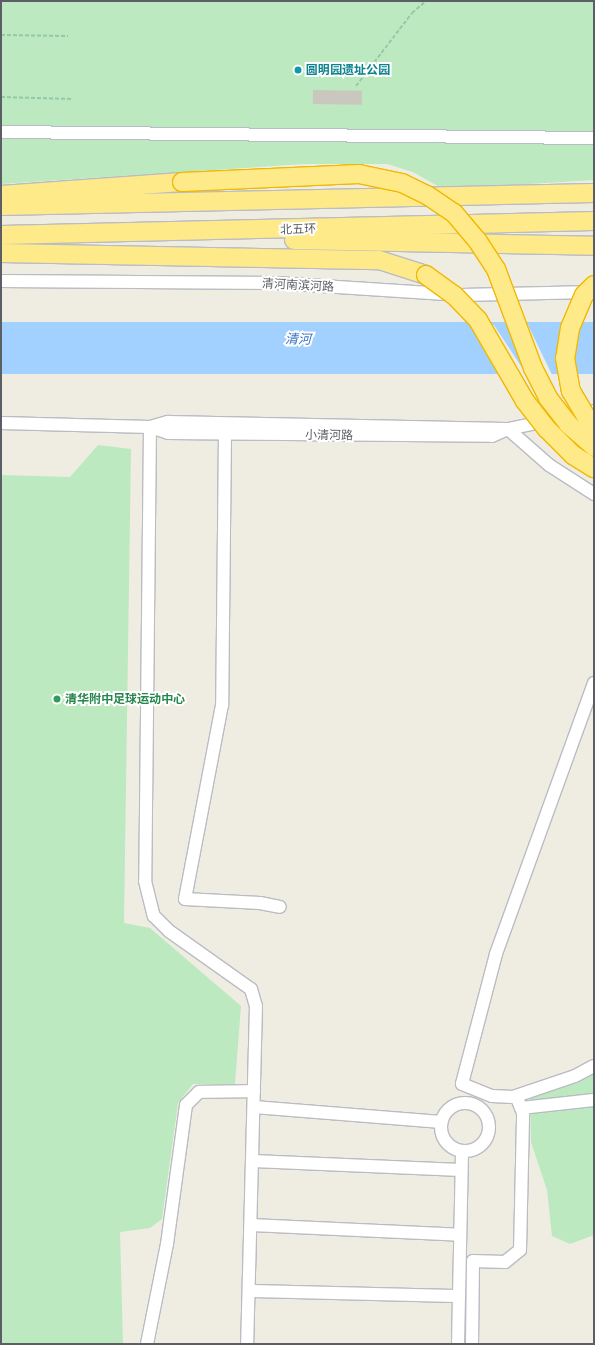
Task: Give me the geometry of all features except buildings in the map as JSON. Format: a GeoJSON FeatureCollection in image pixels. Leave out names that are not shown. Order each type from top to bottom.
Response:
{"type":"FeatureCollection","features":[{"type":"Feature","properties":{"kind":"highway"},"geometry":{"type":"LineString","coordinates":[[1,195],[182,182],[359,174],[402,183],[427,195],[454,213],[477,240],[496,269],[533,368],[548,398],[568,424],[594,447]]}},
{"type":"Feature","properties":{"kind":"highway"},"geometry":{"type":"LineString","coordinates":[[1,206],[594,193]]}},
{"type":"Feature","properties":{"kind":"highway","name":"北五环"},"geometry":{"type":"LineString","coordinates":[[1,235],[102,234],[594,221]]}},
{"type":"Feature","properties":{"kind":"highway"},"geometry":{"type":"LineString","coordinates":[[102,234],[594,246]]}},
{"type":"Feature","properties":{"kind":"highway"},"geometry":{"type":"LineString","coordinates":[[1,253],[379,260],[426,275],[454,295],[478,320],[525,401],[547,429],[573,455],[594,468]]}},
{"type":"Feature","properties":{"kind":"highway"},"geometry":{"type":"LineString","coordinates":[[594,285],[584,295],[570,328],[565,358],[571,391],[594,430]]}},
{"type":"Feature","properties":{"kind":"street"},"geometry":{"type":"LineString","coordinates":[[1,132],[594,138]]}},
{"type":"Feature","properties":{"kind":"street","name":"清河南滨河路"},"geometry":{"type":"LineString","coordinates":[[1,282],[276,283],[461,294],[594,292]]}},
{"type":"Feature","properties":{"kind":"street","name":"小清河路"},"geometry":{"type":"LineString","coordinates":[[150,426],[168,433],[492,436],[508,429],[594,411]]}},
{"type":"Feature","properties":{"kind":"street","name":"小清河路"},"geometry":{"type":"LineString","coordinates":[[1,423],[150,426],[168,422],[508,429]]}},
{"type":"Feature","properties":{"kind":"street"},"geometry":{"type":"LineString","coordinates":[[150,426],[145,881],[154,916],[169,931],[251,989],[256,1006],[247,1344]]}},
{"type":"Feature","properties":{"kind":"street"},"geometry":{"type":"LineString","coordinates":[[508,429],[549,465],[594,494]]}},
{"type":"Feature","properties":{"kind":"street"},"geometry":{"type":"LineString","coordinates":[[225,434],[222,705],[185,898],[260,903],[280,907]]}},
{"type":"Feature","properties":{"kind":"street"},"geometry":{"type":"LineString","coordinates":[[463,1102],[462,1084],[496,954],[594,683]]}},
{"type":"Feature","properties":{"kind":"street"},"geometry":{"type":"LineString","coordinates":[[462,1084],[492,1096],[516,1096],[575,1076],[594,1066]]}},
{"type":"Feature","properties":{"kind":"street"},"geometry":{"type":"LineString","coordinates":[[147,1344],[167,1244],[186,1105],[199,1092],[254,1092]]}},
{"type":"Feature","properties":{"kind":"street"},"geometry":{"type":"LineString","coordinates":[[472,1344],[473,1261],[505,1262],[520,1250],[524,1113],[516,1096]]}},
{"type":"Feature","properties":{"kind":"street"},"geometry":{"type":"LineString","coordinates":[[521,1108],[594,1100]]}},
{"type":"Feature","properties":{"kind":"street"},"geometry":{"type":"LineString","coordinates":[[463,1102],[472,1103],[482,1110],[490,1129],[483,1144],[469,1151],[462,1151],[448,1144],[443,1138],[441,1122],[448,1109],[463,1102]]}},
{"type":"Feature","properties":{"kind":"street"},"geometry":{"type":"LineString","coordinates":[[254,1107],[441,1122]]}},
{"type":"Feature","properties":{"kind":"street"},"geometry":{"type":"LineString","coordinates":[[458,1344],[462,1151]]}},
{"type":"Feature","properties":{"kind":"street"},"geometry":{"type":"LineString","coordinates":[[253,1161],[461,1170]]}},
{"type":"Feature","properties":{"kind":"street"},"geometry":{"type":"LineString","coordinates":[[251,1225],[460,1235]]}},
{"type":"Feature","properties":{"kind":"street"},"geometry":{"type":"LineString","coordinates":[[249,1290],[459,1296]]}},
{"type":"Feature","properties":{"kind":"path"},"geometry":{"type":"LineString","coordinates":[[356,86],[412,13],[426,1]]}},
{"type":"Feature","properties":{"kind":"path"},"geometry":{"type":"LineString","coordinates":[[1,35],[68,36]]}},
{"type":"Feature","properties":{"kind":"path"},"geometry":{"type":"LineString","coordinates":[[1,97],[73,99]]}},
{"type":"Feature","properties":{"kind":"green space","name":"圆明园遗址公园"},"geometry":{"type":"Polygon","coordinates":[[[1,1],[594,1],[594,180],[443,189],[413,172],[387,164],[305,164],[1,184],[1,1]]]}},
{"type":"Feature","properties":{"kind":"green space"},"geometry":{"type":"Polygon","coordinates":[[[98,445],[131,449],[124,923],[150,928],[241,1006],[235,1084],[193,1084],[178,1103],[162,1219],[150,1228],[120,1232],[123,1343],[1,1344],[1,475],[70,477],[98,445]]]}},
{"type":"Feature","properties":{"kind":"green space"},"geometry":{"type":"Polygon","coordinates":[[[594,1073],[594,1235],[570,1244],[552,1236],[547,1190],[531,1142],[530,1098],[594,1073]]]}},
{"type":"Feature","properties":{"kind":"water","name":"清河"},"geometry":{"type":"Polygon","coordinates":[[[1,322],[594,322],[594,374],[1,374],[1,322]]]}},
{"type":"Feature","properties":{"kind":"pier"},"geometry":{"type":"Polygon","coordinates":[[[480,325],[494,325],[532,383],[516,383],[480,325]]]}},
{"type":"Feature","properties":{"kind":"pier"},"geometry":{"type":"Polygon","coordinates":[[[514,325],[528,325],[556,383],[542,383],[514,325]]]}},
{"type":"Feature","properties":{"kind":"place","name":"圆明园遗址公园"},"geometry":{"type":"Point","coordinates":[298,70]}},
{"type":"Feature","properties":{"kind":"place","name":"清华附中足球运动中心"},"geometry":{"type":"Point","coordinates":[57,699]}}]}
